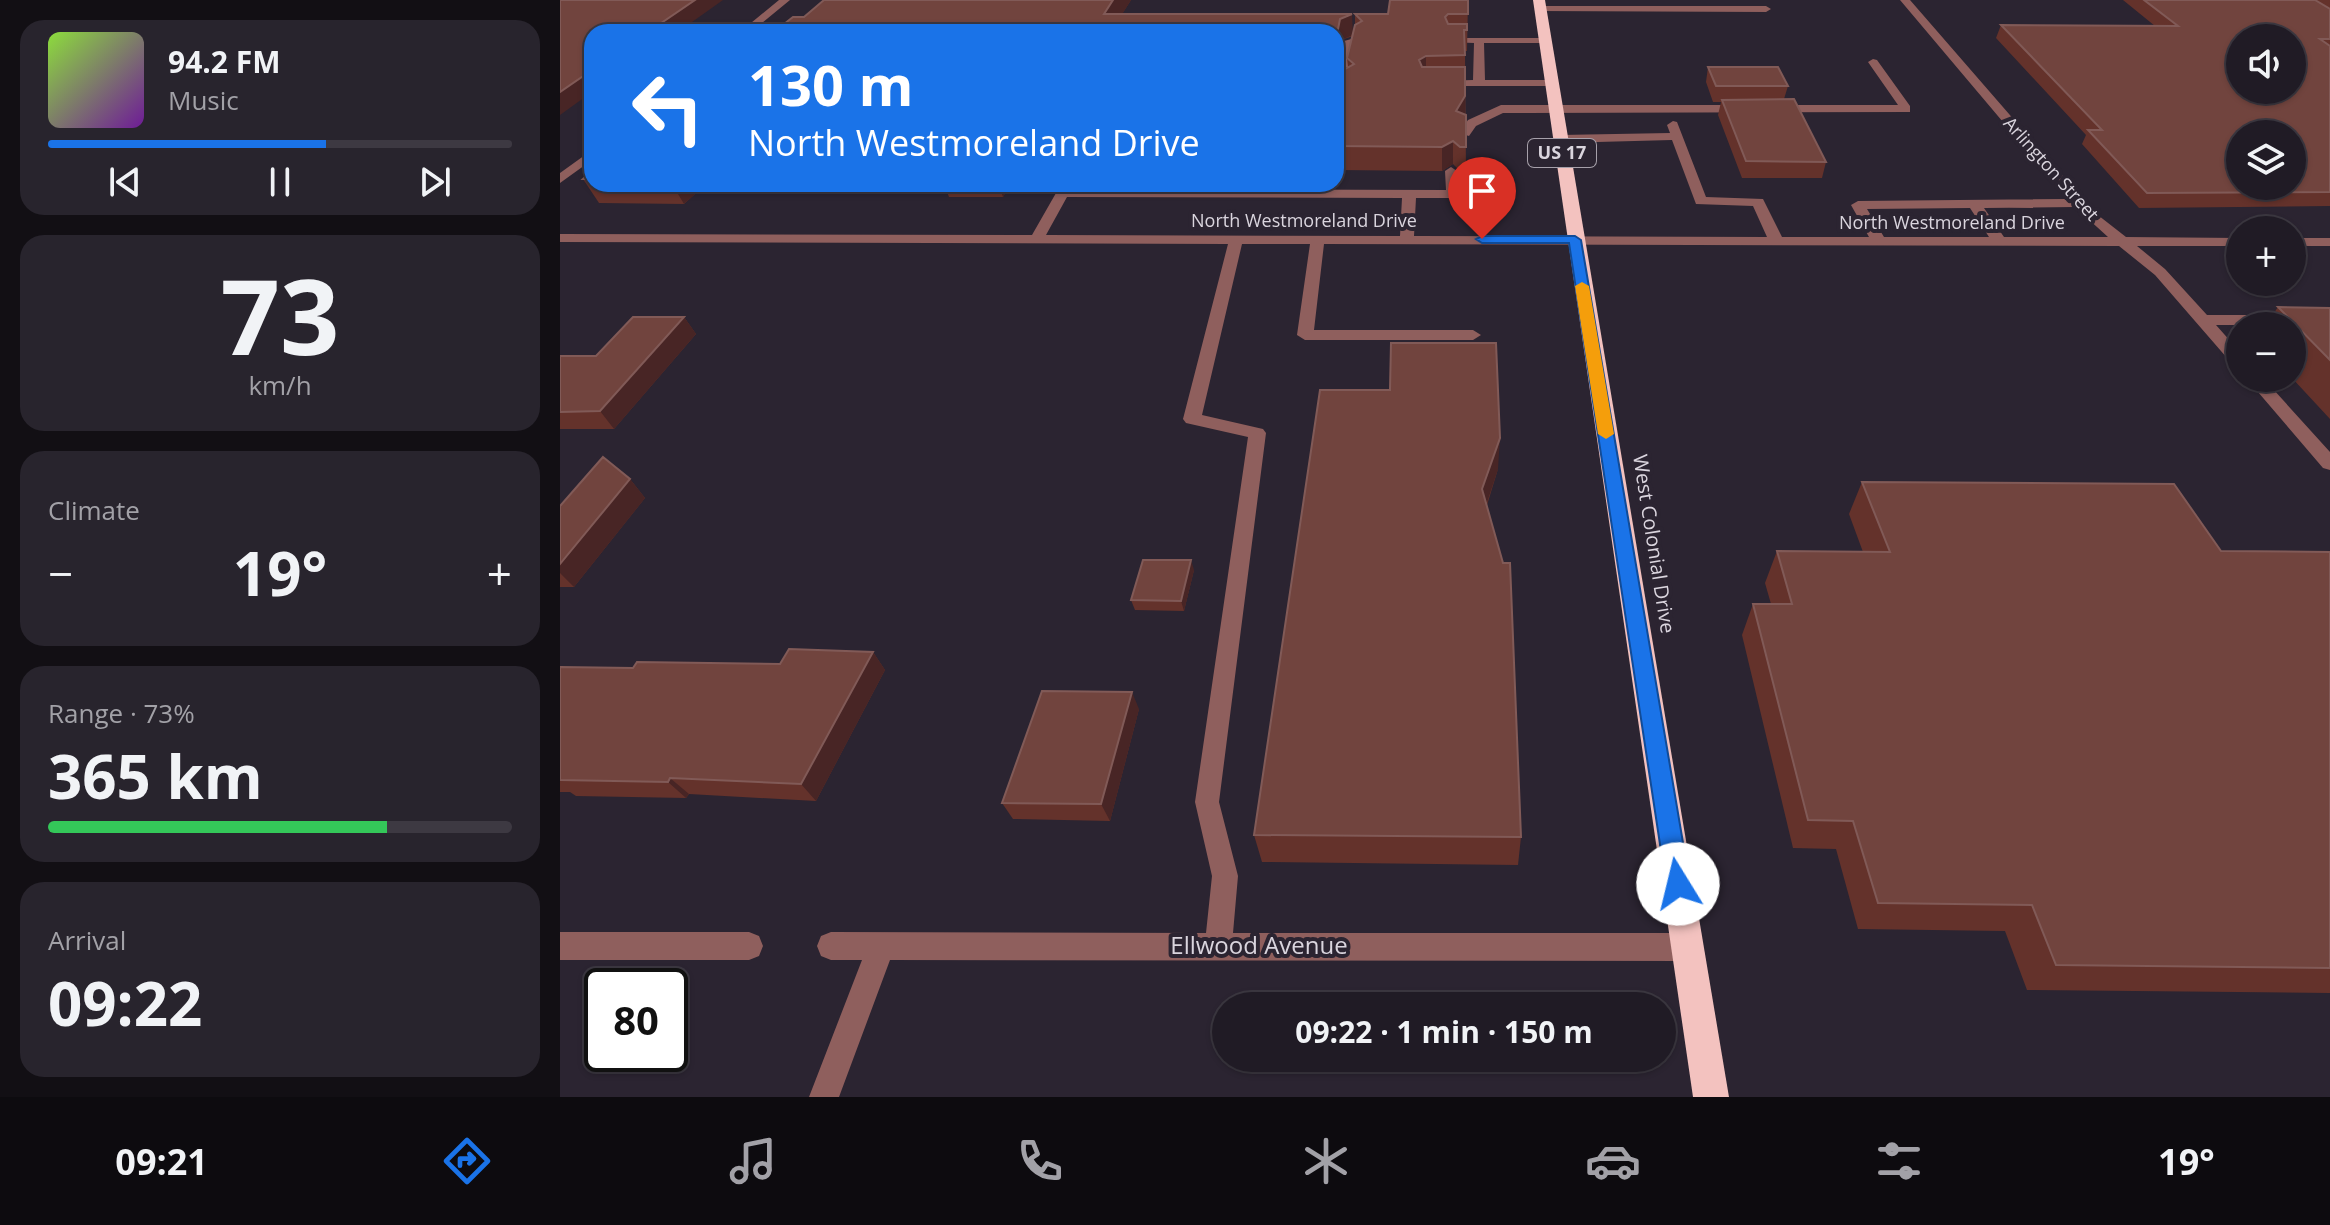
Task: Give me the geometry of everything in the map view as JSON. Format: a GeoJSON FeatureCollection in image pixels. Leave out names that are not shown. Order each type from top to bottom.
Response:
{"type":"FeatureCollection","features":[{"type":"Feature","properties":{"kind":"highway","name":"West Colonial Drive"},"geometry":{"type":"LineString","coordinates":[[1540,4],[1543,40],[1711,1097]]}},
{"type":"Feature","properties":{"kind":"street"},"geometry":{"type":"LineString","coordinates":[[755,24],[785,0]]}},
{"type":"Feature","properties":{"kind":"street","name":"Arlington Street"},"geometry":{"type":"LineString","coordinates":[[1905,0],[2089,215],[2160,272],[2226,346]]}},
{"type":"Feature","properties":{"kind":"street"},"geometry":{"type":"LineString","coordinates":[[1540,4],[1766,9]]}},
{"type":"Feature","properties":{"kind":"street"},"geometry":{"type":"LineString","coordinates":[[1452,40],[1543,40]]}},
{"type":"Feature","properties":{"kind":"street"},"geometry":{"type":"LineString","coordinates":[[1479,40],[1479,83]]}},
{"type":"Feature","properties":{"kind":"street"},"geometry":{"type":"LineString","coordinates":[[1344,63],[1349,41],[1355,41]]}},
{"type":"Feature","properties":{"kind":"street"},"geometry":{"type":"LineString","coordinates":[[1465,133],[1472,123],[1501,109],[1906,109],[1873,62]]}},
{"type":"Feature","properties":{"kind":"street"},"geometry":{"type":"LineString","coordinates":[[1426,84],[1550,83]]}},
{"type":"Feature","properties":{"kind":"street"},"geometry":{"type":"LineString","coordinates":[[1560,139],[1676,131],[1701,201],[1758,202],[1776,240]]}},
{"type":"Feature","properties":{"kind":"street"},"geometry":{"type":"LineString","coordinates":[[560,179],[584,160]]}},
{"type":"Feature","properties":{"kind":"street"},"geometry":{"type":"LineString","coordinates":[[1262,192],[1453,194],[1451,171]]}},
{"type":"Feature","properties":{"kind":"street"},"geometry":{"type":"LineString","coordinates":[[1037,239],[1063,192]]}},
{"type":"Feature","properties":{"kind":"street"},"geometry":{"type":"LineString","coordinates":[[1407,239],[1409,195]]}},
{"type":"Feature","properties":{"kind":"street"},"geometry":{"type":"LineString","coordinates":[[1879,241],[1858,205],[2079,203]]}},
{"type":"Feature","properties":{"kind":"street"},"geometry":{"type":"LineString","coordinates":[[1974,204],[1999,241]]}},
{"type":"Feature","properties":{"kind":"street","name":"North Westmoreland Drive"},"geometry":{"type":"LineString","coordinates":[[560,238],[2226,242]]}},
{"type":"Feature","properties":{"kind":"street"},"geometry":{"type":"LineString","coordinates":[[1218,947],[1225,876],[1207,802],[1257,433],[1192,419],[1236,239]]}},
{"type":"Feature","properties":{"kind":"street"},"geometry":{"type":"LineString","coordinates":[[1318,239],[1305,335],[1473,335]]}},
{"type":"Feature","properties":{"kind":"street"},"geometry":{"type":"LineString","coordinates":[[2306,242],[2330,242]]}},
{"type":"Feature","properties":{"kind":"street"},"geometry":{"type":"LineString","coordinates":[[2203,320],[2330,320]]}},
{"type":"Feature","properties":{"kind":"street"},"geometry":{"type":"LineString","coordinates":[[2266,392],[2330,464]]}},
{"type":"Feature","properties":{"kind":"street"},"geometry":{"type":"LineString","coordinates":[[560,946],[749,946]]}},
{"type":"Feature","properties":{"kind":"street","name":"Ellwood Avenue"},"geometry":{"type":"LineString","coordinates":[[831,946],[1688,947]]}},
{"type":"Feature","properties":{"kind":"street"},"geometry":{"type":"LineString","coordinates":[[824,1097],[881,946]]}},
{"type":"Feature","properties":{"kind":"building"},"geometry":{"type":"Polygon","coordinates":[[[560,0],[695,0],[660,24],[584,24],[584,76],[560,92],[560,0]]]}},
{"type":"Feature","properties":{"kind":"building"},"geometry":{"type":"Polygon","coordinates":[[[824,0],[1113,0],[1104,14],[1352,14],[1340,19],[1339,24],[784,24],[793,17],[804,17],[824,0]]]}},
{"type":"Feature","properties":{"kind":"building"},"geometry":{"type":"Polygon","coordinates":[[[1390,0],[1468,0],[1468,14],[1448,14],[1445,17],[1448,24],[1467,24],[1467,30],[1464,30],[1465,55],[1426,56],[1419,60],[1422,67],[1465,67],[1465,96],[1456,111],[1466,115],[1466,147],[1460,147],[1453,141],[1442,147],[1344,146],[1344,69],[1354,64],[1347,58],[1355,25],[1362,21],[1355,14],[1388,14],[1390,0]]]}},
{"type":"Feature","properties":{"kind":"building"},"geometry":{"type":"Polygon","coordinates":[[[2144,0],[2315,0],[2330,9],[2330,39],[2320,39],[2330,46],[2330,192],[2306,192],[2306,120],[2226,120],[2226,193],[2147,193],[2088,130],[2102,130],[2001,25],[2178,26],[2144,0]]]}},
{"type":"Feature","properties":{"kind":"building"},"geometry":{"type":"Polygon","coordinates":[[[1708,67],[1778,67],[1788,86],[1716,86],[1708,67]]]}},
{"type":"Feature","properties":{"kind":"building"},"geometry":{"type":"Polygon","coordinates":[[[1794,99],[1826,162],[1746,161],[1722,100],[1794,99]]]}},
{"type":"Feature","properties":{"kind":"building"},"geometry":{"type":"Polygon","coordinates":[[[2278,307],[2330,308],[2330,360],[2306,336],[2306,312],[2283,312],[2278,307]]]}},
{"type":"Feature","properties":{"kind":"building"},"geometry":{"type":"Polygon","coordinates":[[[633,317],[684,317],[600,411],[560,412],[560,356],[596,356],[633,317]]]}},
{"type":"Feature","properties":{"kind":"building"},"geometry":{"type":"Polygon","coordinates":[[[1391,343],[1496,343],[1500,438],[1482,489],[1503,563],[1510,563],[1521,837],[1254,835],[1320,390],[1390,390],[1391,343]]]}},
{"type":"Feature","properties":{"kind":"building"},"geometry":{"type":"Polygon","coordinates":[[[603,457],[630,479],[560,564],[560,506],[603,457]]]}},
{"type":"Feature","properties":{"kind":"building"},"geometry":{"type":"Polygon","coordinates":[[[1862,482],[2174,484],[2221,551],[2330,552],[2330,968],[2056,965],[2032,905],[1878,903],[1853,821],[1808,820],[1753,604],[1792,604],[1777,551],[1890,552],[1862,482]]]}},
{"type":"Feature","properties":{"kind":"building"},"geometry":{"type":"Polygon","coordinates":[[[1143,560],[1191,560],[1181,601],[1131,600],[1143,560]]]}},
{"type":"Feature","properties":{"kind":"building"},"geometry":{"type":"Polygon","coordinates":[[[789,649],[873,652],[801,784],[670,778],[668,782],[560,780],[560,667],[633,668],[637,662],[780,664],[789,649]]]}},
{"type":"Feature","properties":{"kind":"building"},"geometry":{"type":"Polygon","coordinates":[[[1042,691],[1132,692],[1101,804],[1002,803],[1042,691]]]}},
{"type":"Feature","properties":{"kind":"slow traffic"},"geometry":{"type":"LineString","coordinates":[[1582,286],[1606,434]]}},
{"type":"Feature","properties":{"kind":"route"},"geometry":{"type":"LineString","coordinates":[[1482,239],[1575,240],[1678,884]]}}]}
